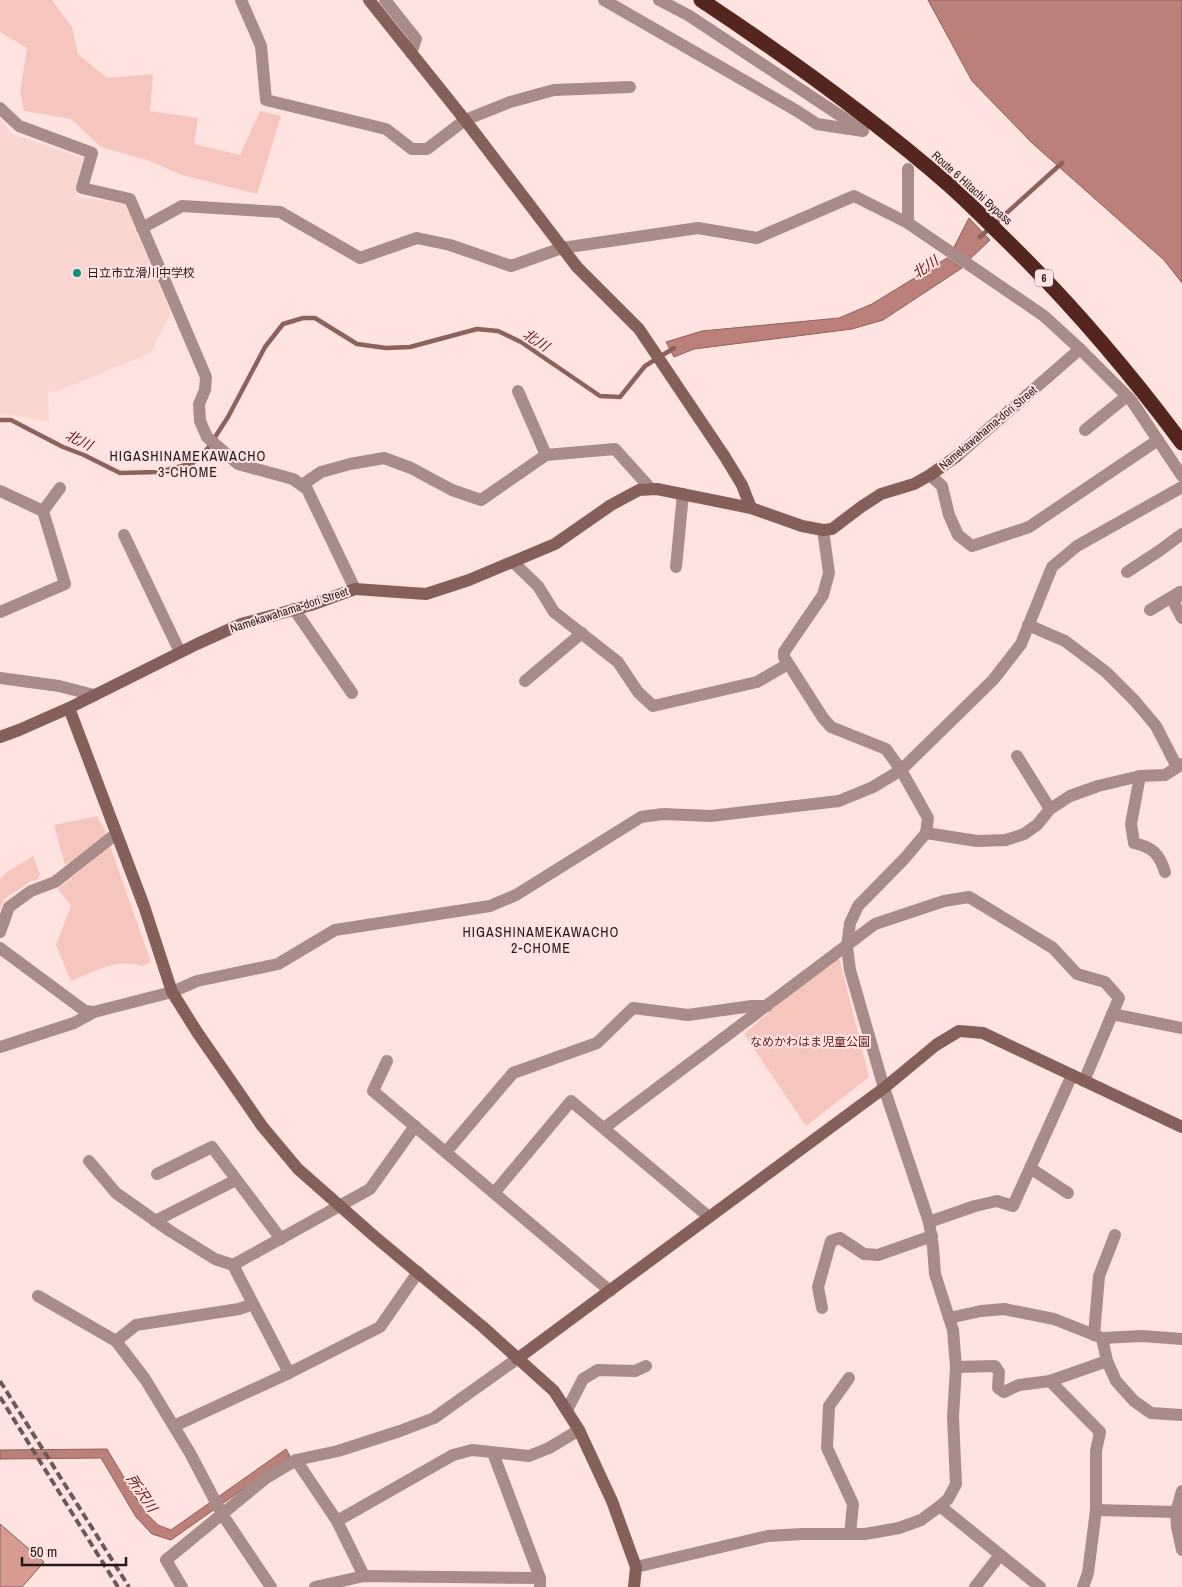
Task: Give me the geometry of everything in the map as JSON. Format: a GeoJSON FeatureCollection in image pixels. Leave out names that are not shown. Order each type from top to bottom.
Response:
{"type":"FeatureCollection","features":[{"type":"Feature","properties":{"kind":"highway","name":"Route 6 Hitachi Bypass"},"geometry":{"type":"LineString","coordinates":[[701,0],[812,76],[886,133],[950,186],[1045,279],[1113,354],[1182,444]]}},
{"type":"Feature","properties":{"kind":"street"},"geometry":{"type":"LineString","coordinates":[[240,0],[261,46],[266,100],[386,130],[412,148],[427,149],[465,120],[510,102],[554,90],[630,87]]}},
{"type":"Feature","properties":{"kind":"street"},"geometry":{"type":"LineString","coordinates":[[369,0],[465,120],[577,267],[639,329],[742,485],[751,508]]}},
{"type":"Feature","properties":{"kind":"street"},"geometry":{"type":"LineString","coordinates":[[385,0],[416,39],[411,53]]}},
{"type":"Feature","properties":{"kind":"street"},"geometry":{"type":"LineString","coordinates":[[604,0],[817,124],[863,130],[688,15],[659,0]]}},
{"type":"Feature","properties":{"kind":"street"},"geometry":{"type":"LineString","coordinates":[[0,108],[19,126],[92,153],[82,188],[130,199],[206,377],[206,390],[199,404],[200,421],[207,437],[238,464],[293,479],[307,489],[356,589]]}},
{"type":"Feature","properties":{"kind":"street"},"geometry":{"type":"LineString","coordinates":[[908,169],[908,223]]}},
{"type":"Feature","properties":{"kind":"street"},"geometry":{"type":"LineString","coordinates":[[142,228],[182,206],[280,212],[360,258],[417,238],[450,245],[511,266],[562,248],[698,228],[757,238],[854,196],[908,223],[1044,316],[1127,396],[1182,476]]}},
{"type":"Feature","properties":{"kind":"street","name":"Namekawahama-dori Street"},"geometry":{"type":"LineString","coordinates":[[0,737],[69,708],[180,652],[241,624],[356,589],[426,594],[469,580],[555,544],[611,505],[639,490],[658,489],[683,494],[751,508],[802,526],[823,530],[832,529],[881,494],[914,484],[957,456],[1080,349]]}},
{"type":"Feature","properties":{"kind":"street"},"geometry":{"type":"LineString","coordinates":[[518,391],[546,455]]}},
{"type":"Feature","properties":{"kind":"street"},"geometry":{"type":"LineString","coordinates":[[1085,430],[1127,396]]}},
{"type":"Feature","properties":{"kind":"street"},"geometry":{"type":"LineString","coordinates":[[930,475],[942,486],[949,515],[958,535],[972,546],[1029,527],[1158,440]]}},
{"type":"Feature","properties":{"kind":"street"},"geometry":{"type":"LineString","coordinates":[[302,485],[320,472],[384,458],[412,468],[452,490],[480,500],[546,455],[615,449],[651,490]]}},
{"type":"Feature","properties":{"kind":"street"},"geometry":{"type":"LineString","coordinates":[[0,1047],[74,1023],[94,1012],[172,992],[197,981],[278,964],[335,930],[490,906],[516,895],[641,817],[663,814],[711,816],[839,802],[873,787],[901,770],[993,680],[1021,644],[1052,567],[1077,546],[1182,487]]}},
{"type":"Feature","properties":{"kind":"street"},"geometry":{"type":"LineString","coordinates":[[43,511],[60,488]]}},
{"type":"Feature","properties":{"kind":"street"},"geometry":{"type":"LineString","coordinates":[[0,490],[43,511],[65,584],[0,612]]}},
{"type":"Feature","properties":{"kind":"street"},"geometry":{"type":"LineString","coordinates":[[676,567],[683,494]]}},
{"type":"Feature","properties":{"kind":"street"},"geometry":{"type":"LineString","coordinates":[[636,1567],[768,1536],[865,1534],[899,1528],[921,1520],[940,1506],[948,1499],[956,1484],[954,1417],[956,1367],[953,1330],[935,1274],[929,1222],[884,1088],[850,970],[847,946],[850,924],[858,906],[905,858],[926,833],[928,818],[901,770],[886,749],[831,727],[823,718],[784,657],[784,652],[823,595],[830,573],[823,530]]}},
{"type":"Feature","properties":{"kind":"street"},"geometry":{"type":"LineString","coordinates":[[1127,572],[1182,534]]}},
{"type":"Feature","properties":{"kind":"street"},"geometry":{"type":"LineString","coordinates":[[124,535],[180,652]]}},
{"type":"Feature","properties":{"kind":"street"},"geometry":{"type":"LineString","coordinates":[[513,562],[538,586],[554,612],[618,662],[638,692],[653,706],[758,682],[788,664]]}},
{"type":"Feature","properties":{"kind":"street"},"geometry":{"type":"LineString","coordinates":[[1150,610],[1181,592]]}},
{"type":"Feature","properties":{"kind":"street"},"geometry":{"type":"LineString","coordinates":[[1181,592],[1174,603],[1182,618]]}},
{"type":"Feature","properties":{"kind":"street"},"geometry":{"type":"LineString","coordinates":[[294,609],[352,693]]}},
{"type":"Feature","properties":{"kind":"street"},"geometry":{"type":"LineString","coordinates":[[926,833],[976,841],[1006,840],[1024,834],[1037,825],[1050,809],[1070,796],[1098,786],[1140,776],[1166,775],[1180,765],[1156,726],[1135,701],[1106,672],[1065,641],[1028,625]]}},
{"type":"Feature","properties":{"kind":"street"},"geometry":{"type":"LineString","coordinates":[[525,681],[582,634]]}},
{"type":"Feature","properties":{"kind":"street"},"geometry":{"type":"LineString","coordinates":[[0,678],[59,686],[94,695]]}},
{"type":"Feature","properties":{"kind":"street"},"geometry":{"type":"LineString","coordinates":[[69,708],[144,906],[172,992],[262,1126],[298,1169],[483,1327],[550,1387],[579,1430],[612,1501],[636,1567],[634,1587]]}},
{"type":"Feature","properties":{"kind":"street"},"geometry":{"type":"LineString","coordinates":[[1016,756],[1050,809]]}},
{"type":"Feature","properties":{"kind":"street"},"geometry":{"type":"LineString","coordinates":[[1140,776],[1131,824],[1134,842],[1148,846],[1154,851],[1165,872]]}},
{"type":"Feature","properties":{"kind":"street"},"geometry":{"type":"LineString","coordinates":[[0,932],[10,907],[31,891],[55,882],[116,834]]}},
{"type":"Feature","properties":{"kind":"street"},"geometry":{"type":"LineString","coordinates":[[604,1128],[875,924],[944,901],[969,897],[1053,948],[1076,974],[1105,982],[1119,998],[1084,1081]]}},
{"type":"Feature","properties":{"kind":"street"},"geometry":{"type":"LineString","coordinates":[[0,948],[86,1011],[94,1012]]}},
{"type":"Feature","properties":{"kind":"street"},"geometry":{"type":"LineString","coordinates":[[446,1152],[513,1073],[597,1042],[633,1008],[688,1015],[752,1006],[768,1006]]}},
{"type":"Feature","properties":{"kind":"street"},"geometry":{"type":"LineString","coordinates":[[1112,1014],[1182,1028]]}},
{"type":"Feature","properties":{"kind":"street"},"geometry":{"type":"LineString","coordinates":[[182,1587],[166,1560],[266,1478],[296,1460],[338,1451],[434,1418],[610,1291],[884,1088],[936,1045],[959,1031],[983,1033],[1182,1127]]}},
{"type":"Feature","properties":{"kind":"street"},"geometry":{"type":"LineString","coordinates":[[387,1061],[373,1091],[610,1291]]}},
{"type":"Feature","properties":{"kind":"street"},"geometry":{"type":"LineString","coordinates":[[929,1222],[975,1206],[997,1201],[1013,1206],[1072,1075]]}},
{"type":"Feature","properties":{"kind":"street"},"geometry":{"type":"LineString","coordinates":[[494,1192],[571,1101],[709,1217]]}},
{"type":"Feature","properties":{"kind":"street"},"geometry":{"type":"LineString","coordinates":[[233,1266],[370,1189],[415,1126]]}},
{"type":"Feature","properties":{"kind":"street"},"geometry":{"type":"LineString","coordinates":[[157,1174],[212,1147],[281,1239]]}},
{"type":"Feature","properties":{"kind":"street"},"geometry":{"type":"LineString","coordinates":[[89,1161],[116,1193],[215,1260],[233,1266],[289,1373]]}},
{"type":"Feature","properties":{"kind":"street"},"geometry":{"type":"LineString","coordinates":[[1030,1168],[1068,1193]]}},
{"type":"Feature","properties":{"kind":"street"},"geometry":{"type":"LineString","coordinates":[[155,1221],[236,1180]]}},
{"type":"Feature","properties":{"kind":"street"},"geometry":{"type":"LineString","coordinates":[[1115,1235],[1099,1276],[1098,1336],[1116,1381],[1134,1401],[1151,1413],[1182,1415]]}},
{"type":"Feature","properties":{"kind":"street"},"geometry":{"type":"LineString","coordinates":[[822,1308],[818,1288],[831,1241],[840,1238],[864,1254],[878,1255],[932,1236]]}},
{"type":"Feature","properties":{"kind":"street"},"geometry":{"type":"LineString","coordinates":[[174,1426],[289,1373],[380,1327],[418,1272]]}},
{"type":"Feature","properties":{"kind":"street"},"geometry":{"type":"LineString","coordinates":[[38,1296],[116,1341],[145,1379],[190,1453],[222,1514],[271,1587]]}},
{"type":"Feature","properties":{"kind":"street"},"geometry":{"type":"LineString","coordinates":[[116,1341],[136,1325],[239,1309],[253,1304]]}},
{"type":"Feature","properties":{"kind":"street"},"geometry":{"type":"LineString","coordinates":[[950,1318],[981,1311],[1004,1309],[1054,1319],[1098,1336],[1142,1336],[1182,1339]]}},
{"type":"Feature","properties":{"kind":"street"},"geometry":{"type":"LineString","coordinates":[[956,1367],[995,1366],[999,1372],[998,1388],[1004,1392],[1020,1385],[1050,1381],[1107,1360]]}},
{"type":"Feature","properties":{"kind":"street"},"geometry":{"type":"LineString","coordinates":[[567,1410],[583,1379],[598,1370],[635,1371],[646,1366]]}},
{"type":"Feature","properties":{"kind":"street"},"geometry":{"type":"LineString","coordinates":[[849,1378],[829,1406],[828,1448],[853,1504],[850,1534]]}},
{"type":"Feature","properties":{"kind":"street"},"geometry":{"type":"LineString","coordinates":[[1050,1381],[1100,1432],[1096,1452],[1096,1510],[1088,1573],[1083,1587]]}},
{"type":"Feature","properties":{"kind":"street"},"geometry":{"type":"LineString","coordinates":[[337,1521],[453,1455],[472,1450],[529,1456],[550,1448],[579,1430]]}},
{"type":"Feature","properties":{"kind":"street"},"geometry":{"type":"LineString","coordinates":[[315,1587],[364,1576],[540,1582],[493,1453]]}},
{"type":"Feature","properties":{"kind":"street"},"geometry":{"type":"LineString","coordinates":[[296,1460],[337,1521],[364,1576]]}},
{"type":"Feature","properties":{"kind":"street"},"geometry":{"type":"LineString","coordinates":[[1182,1491],[1176,1512],[1182,1550]]}},
{"type":"Feature","properties":{"kind":"street"},"geometry":{"type":"LineString","coordinates":[[940,1506],[1040,1587]]}},
{"type":"Feature","properties":{"kind":"street"},"geometry":{"type":"LineString","coordinates":[[1096,1510],[1176,1512]]}},
{"type":"Feature","properties":{"kind":"street"},"geometry":{"type":"LineString","coordinates":[[975,1587],[1000,1555]]}},
{"type":"Feature","properties":{"kind":"shaded area"},"geometry":{"type":"Polygon","coordinates":[[[928,0],[1182,0],[1182,283],[1164,260],[1032,143],[972,81],[928,0]]]}},
{"type":"Feature","properties":{"kind":"shaded area","name":"日立市立滑川中学校"},"geometry":{"type":"Polygon","coordinates":[[[0,118],[10,133],[83,158],[76,196],[127,204],[171,313],[151,353],[58,391],[48,392],[49,422],[0,413],[0,118]]]}},
{"type":"Feature","properties":{"kind":"shaded area"},"geometry":{"type":"Polygon","coordinates":[[[969,218],[990,240],[969,260],[953,249],[969,218]]]}},
{"type":"Feature","properties":{"kind":"shaded area"},"geometry":{"type":"Polygon","coordinates":[[[947,258],[962,268],[883,320],[852,329],[694,349],[674,357],[666,342],[702,331],[839,318],[872,304],[947,258]]]}},
{"type":"Feature","properties":{"kind":"shaded area"},"geometry":{"type":"Polygon","coordinates":[[[107,1449],[144,1511],[158,1525],[171,1530],[286,1449],[290,1456],[171,1540],[152,1534],[136,1517],[101,1458],[0,1459],[0,1450],[107,1449]]]}},
{"type":"Feature","properties":{"kind":"green space"},"geometry":{"type":"Polygon","coordinates":[[[0,0],[52,0],[72,27],[78,54],[107,78],[153,74],[150,111],[198,118],[194,144],[240,155],[260,111],[281,116],[257,194],[182,175],[150,161],[101,147],[71,119],[24,111],[20,91],[27,48],[0,32],[0,0]]]}},
{"type":"Feature","properties":{"kind":"green space"},"geometry":{"type":"Polygon","coordinates":[[[97,816],[108,836],[65,865],[54,825],[97,816]]]}},
{"type":"Feature","properties":{"kind":"green space"},"geometry":{"type":"Polygon","coordinates":[[[110,846],[151,962],[142,966],[124,964],[106,967],[71,981],[56,945],[71,906],[58,889],[110,846]]]}},
{"type":"Feature","properties":{"kind":"green space"},"geometry":{"type":"Polygon","coordinates":[[[33,856],[40,874],[37,880],[31,881],[4,899],[0,910],[0,879],[7,872],[33,856]]]}},
{"type":"Feature","properties":{"kind":"green space","name":"なめかわはま児童公園"},"geometry":{"type":"Polygon","coordinates":[[[838,953],[869,1077],[806,1126],[744,1034],[838,953]]]}},
{"type":"Feature","properties":{"kind":"building"},"geometry":{"type":"Polygon","coordinates":[[[0,1524],[44,1562],[22,1587],[0,1587],[0,1524]]]}},
{"type":"Feature","properties":{"kind":"waterway","name":"北川"},"geometry":{"type":"LineString","coordinates":[[980,237],[1062,163]]}},
{"type":"Feature","properties":{"kind":"waterway","name":"北川"},"geometry":{"type":"LineString","coordinates":[[0,420],[11,420],[63,447],[120,473],[159,472],[193,463],[208,448],[228,417],[265,347],[283,324],[303,318],[315,318],[357,344],[386,348],[410,347],[477,329],[498,331],[521,342],[600,396],[620,397],[645,366],[674,348]]}},
{"type":"Feature","properties":{"kind":"railway"},"geometry":{"type":"LineString","coordinates":[[0,1381],[129,1587]]}},
{"type":"Feature","properties":{"kind":"railway"},"geometry":{"type":"LineString","coordinates":[[0,1397],[118,1587]]}},
{"type":"Feature","properties":{"kind":"place","name":"日立市立滑川中学校"},"geometry":{"type":"Point","coordinates":[77,273]}},
{"type":"Feature","properties":{"kind":"district","name":"HIGASHINAMEKAWACHO 3-CHOME"},"geometry":{"type":"Point","coordinates":[188,464]}},
{"type":"Feature","properties":{"kind":"district","name":"HIGASHINAMEKAWACHO 2-CHOME"},"geometry":{"type":"Point","coordinates":[541,940]}},
{"type":"Feature","properties":{"kind":"water label","name":"所沢川"},"geometry":{"type":"Point","coordinates":[142,1493]}}]}
